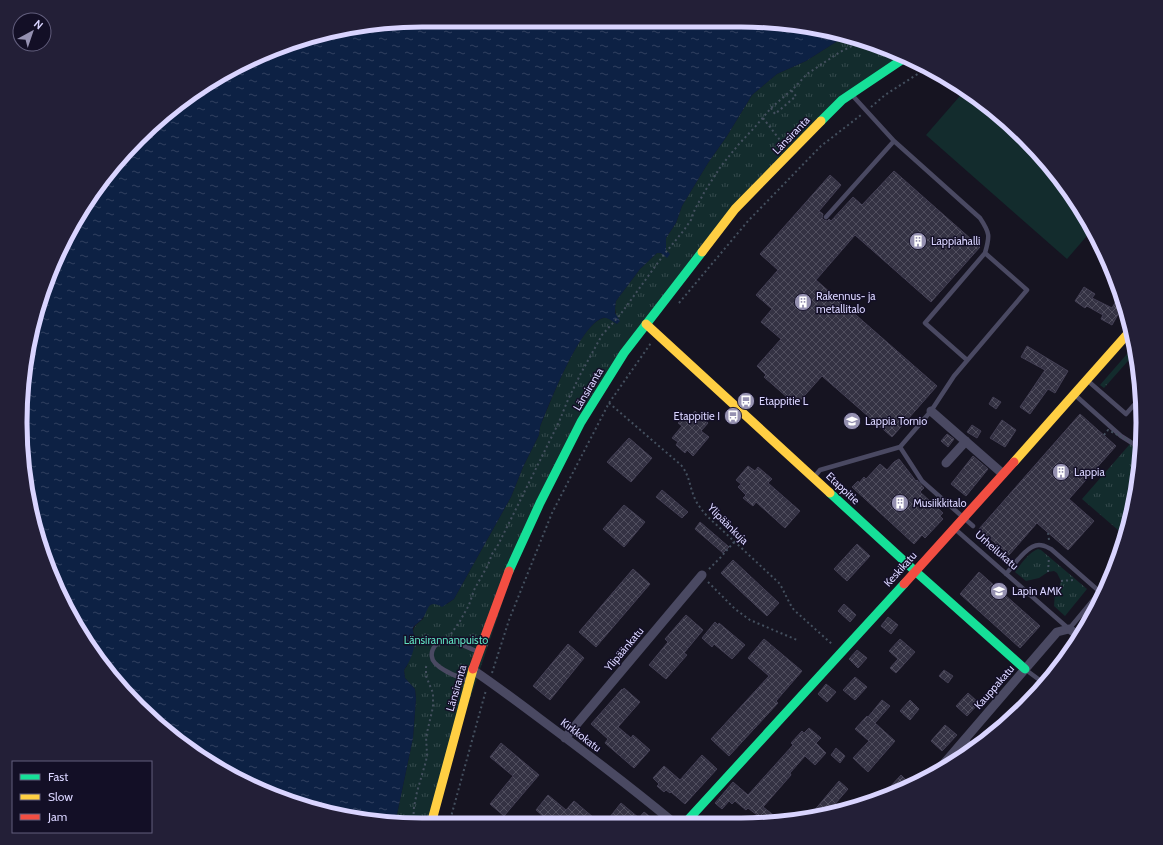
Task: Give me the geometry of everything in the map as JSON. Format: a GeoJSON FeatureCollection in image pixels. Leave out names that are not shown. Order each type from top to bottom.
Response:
{"type":"FeatureCollection","features":[{"type":"Feature","properties":{"kind":"street","name":"Länsiranta"},"geometry":{"type":"LineString","coordinates":[[433,818],[472,670],[506,576],[540,503],[581,422],[624,353],[735,209],[842,100],[900,61]]}},
{"type":"Feature","properties":{"kind":"street","name":"Etappitie"},"geometry":{"type":"LineString","coordinates":[[646,324],[915,571],[1025,669]]}},
{"type":"Feature","properties":{"kind":"street","name":"Keskikatu"},"geometry":{"type":"LineString","coordinates":[[689,818],[698,806],[1003,474],[1126,335]]}},
{"type":"Feature","properties":{"kind":"street"},"geometry":{"type":"LineString","coordinates":[[931,411],[1003,474]]}},
{"type":"Feature","properties":{"kind":"street"},"geometry":{"type":"LineString","coordinates":[[946,463],[966,441]]}},
{"type":"Feature","properties":{"kind":"street","name":"Ylipäänkatu"},"geometry":{"type":"LineString","coordinates":[[566,738],[702,575]]}},
{"type":"Feature","properties":{"kind":"street","name":"Kauppakatu"},"geometry":{"type":"LineString","coordinates":[[948,758],[1057,632],[1069,629]]}},
{"type":"Feature","properties":{"kind":"street","name":"Urheilukatu"},"geometry":{"type":"LineString","coordinates":[[1069,629],[1075,633]]}},
{"type":"Feature","properties":{"kind":"street","name":"Kirkkokatu"},"geometry":{"type":"LineString","coordinates":[[472,670],[566,738],[645,798],[668,818]]}},
{"type":"Feature","properties":{"kind":"lane"},"geometry":{"type":"LineString","coordinates":[[851,93],[894,141],[980,218],[987,229],[988,240],[985,254],[925,323],[967,360]]}},
{"type":"Feature","properties":{"kind":"lane"},"geometry":{"type":"LineString","coordinates":[[826,217],[894,141]]}},
{"type":"Feature","properties":{"kind":"lane"},"geometry":{"type":"LineString","coordinates":[[813,477],[820,470],[900,447],[931,411],[954,376],[967,360],[1028,290],[985,254]]}},
{"type":"Feature","properties":{"kind":"lane"},"geometry":{"type":"LineString","coordinates":[[1087,379],[1126,414],[1135,404]]}},
{"type":"Feature","properties":{"kind":"lane"},"geometry":{"type":"LineString","coordinates":[[1074,394],[1121,436],[1135,444]]}},
{"type":"Feature","properties":{"kind":"lane"},"geometry":{"type":"LineString","coordinates":[[900,447],[922,481],[973,526]]}},
{"type":"Feature","properties":{"kind":"lane","name":"Urheilukatu"},"geometry":{"type":"LineString","coordinates":[[954,528],[1069,629]]}},
{"type":"Feature","properties":{"kind":"lane"},"geometry":{"type":"LineString","coordinates":[[1006,574],[1027,550],[1039,544],[1050,548],[1098,590]]}},
{"type":"Feature","properties":{"kind":"lane"},"geometry":{"type":"LineString","coordinates":[[1069,629],[1094,600]]}},
{"type":"Feature","properties":{"kind":"lane"},"geometry":{"type":"LineString","coordinates":[[470,681],[444,671],[434,663],[431,656],[432,649],[441,640],[448,640],[479,652]]}},
{"type":"Feature","properties":{"kind":"lane"},"geometry":{"type":"LineString","coordinates":[[1025,669],[1040,680]]}},
{"type":"Feature","properties":{"kind":"lane"},"geometry":{"type":"LineString","coordinates":[[965,739],[970,744]]}},
{"type":"Feature","properties":{"kind":"path"},"geometry":{"type":"LineString","coordinates":[[448,640],[469,605],[474,590],[488,565],[492,554],[498,545],[559,422],[580,375],[602,335],[620,315],[662,257],[688,225],[705,191],[721,166],[770,108],[807,74],[840,52],[858,45]]}},
{"type":"Feature","properties":{"kind":"path"},"geometry":{"type":"LineString","coordinates":[[675,308],[748,221],[821,146],[885,95],[922,71]]}},
{"type":"Feature","properties":{"kind":"path"},"geometry":{"type":"LineString","coordinates":[[770,108],[775,114],[781,109],[796,96],[791,90]]}},
{"type":"Feature","properties":{"kind":"path"},"geometry":{"type":"LineString","coordinates":[[763,118],[790,153]]}},
{"type":"Feature","properties":{"kind":"path"},"geometry":{"type":"LineString","coordinates":[[451,818],[489,681],[509,620],[552,513],[609,403],[657,333]]}},
{"type":"Feature","properties":{"kind":"path","name":"Ylipäänkuja"},"geometry":{"type":"LineString","coordinates":[[609,403],[681,465],[688,475],[693,494],[699,506],[707,516],[779,584],[794,610],[841,652]]}},
{"type":"Feature","properties":{"kind":"path"},"geometry":{"type":"LineString","coordinates":[[1104,435],[1108,430],[1135,444]]}},
{"type":"Feature","properties":{"kind":"path"},"geometry":{"type":"LineString","coordinates":[[734,542],[702,575],[735,609],[750,620],[797,640]]}},
{"type":"Feature","properties":{"kind":"path"},"geometry":{"type":"LineString","coordinates":[[1048,572],[1050,548]]}},
{"type":"Feature","properties":{"kind":"path"},"geometry":{"type":"LineString","coordinates":[[1061,581],[1084,578]]}},
{"type":"Feature","properties":{"kind":"path"},"geometry":{"type":"LineString","coordinates":[[413,818],[417,792],[426,760],[426,737],[433,707],[433,693],[426,676],[426,667],[431,656]]}},
{"type":"Feature","properties":{"kind":"green space","name":"Länsirannanpuisto"},"geometry":{"type":"Polygon","coordinates":[[[840,39],[897,60],[791,147],[621,351],[537,500],[430,818],[396,817],[413,738],[416,699],[415,689],[405,678],[404,670],[407,666],[415,639],[413,631],[414,628],[423,619],[427,607],[432,604],[447,604],[454,599],[511,497],[523,467],[539,435],[540,427],[566,366],[585,334],[595,323],[604,318],[617,324],[615,308],[616,301],[640,269],[657,253],[669,254],[666,250],[666,238],[676,223],[682,206],[752,95],[777,74],[806,61],[840,39]]]}},
{"type":"Feature","properties":{"kind":"green space"},"geometry":{"type":"Polygon","coordinates":[[[961,95],[1001,125],[1038,162],[1069,203],[1088,235],[1067,259],[926,135],[961,95]]]}},
{"type":"Feature","properties":{"kind":"green space"},"geometry":{"type":"Polygon","coordinates":[[[1129,351],[1131,358],[1104,388],[1100,385],[1129,351]]]}},
{"type":"Feature","properties":{"kind":"green space"},"geometry":{"type":"Polygon","coordinates":[[[1130,444],[1135,448],[1133,474],[1121,532],[1082,499],[1130,444]]]}},
{"type":"Feature","properties":{"kind":"green space"},"geometry":{"type":"Polygon","coordinates":[[[1038,549],[1087,589],[1065,616],[1054,606],[1055,593],[1060,586],[1061,581],[1057,573],[1054,571],[1048,572],[1039,578],[1026,581],[1015,572],[1028,555],[1038,549]]]}},
{"type":"Feature","properties":{"kind":"water"},"geometry":{"type":"Polygon","coordinates":[[[422,27],[740,27],[792,30],[840,39],[806,61],[777,74],[752,95],[682,206],[676,223],[666,238],[666,250],[670,254],[667,258],[661,253],[657,253],[640,269],[616,301],[615,313],[620,321],[617,324],[609,319],[603,318],[594,324],[575,349],[558,384],[540,427],[539,435],[523,467],[511,497],[454,599],[442,607],[433,604],[430,605],[424,616],[413,628],[415,641],[414,649],[404,670],[405,678],[415,689],[416,699],[413,738],[396,817],[371,815],[320,805],[271,788],[248,777],[225,765],[182,736],[162,720],[125,683],[94,642],[80,620],[57,574],[40,525],[30,474],[27,422],[30,371],[40,320],[57,271],[80,225],[109,182],[125,162],[162,125],[182,109],[225,80],[248,68],[271,57],[320,40],[371,30],[422,27]]]}},
{"type":"Feature","properties":{"kind":"building","name":"Rakennus- ja metallitalo"},"geometry":{"type":"Polygon","coordinates":[[[894,171],[980,247],[931,302],[855,235],[816,280],[937,386],[892,437],[822,376],[796,405],[764,377],[766,375],[757,366],[781,339],[761,322],[772,309],[756,295],[778,270],[760,254],[830,175],[841,185],[819,211],[823,214],[822,218],[827,221],[829,219],[831,221],[853,197],[862,205],[894,171]]]}},
{"type":"Feature","properties":{"kind":"building"},"geometry":{"type":"Polygon","coordinates":[[[1084,287],[1095,294],[1092,298],[1112,308],[1117,300],[1120,311],[1112,325],[1101,319],[1103,315],[1087,306],[1085,308],[1075,301],[1084,287]]]}},
{"type":"Feature","properties":{"kind":"building"},"geometry":{"type":"Polygon","coordinates":[[[1027,346],[1068,371],[1055,393],[1048,389],[1030,414],[1020,407],[1045,370],[1021,357],[1027,346]]]}},
{"type":"Feature","properties":{"kind":"building"},"geometry":{"type":"Polygon","coordinates":[[[993,397],[1001,402],[996,409],[989,404],[993,397]]]}},
{"type":"Feature","properties":{"kind":"building"},"geometry":{"type":"Polygon","coordinates":[[[695,411],[708,423],[701,431],[709,437],[693,456],[687,450],[685,453],[676,445],[678,442],[672,438],[682,426],[678,423],[684,417],[688,420],[695,411]]]}},
{"type":"Feature","properties":{"kind":"building","name":"Lappia"},"geometry":{"type":"Polygon","coordinates":[[[1080,414],[1116,446],[1069,499],[1094,521],[1068,550],[1037,523],[1009,555],[979,529],[1080,414]]]}},
{"type":"Feature","properties":{"kind":"building"},"geometry":{"type":"Polygon","coordinates":[[[1002,420],[1016,430],[1005,447],[990,438],[1002,420]]]}},
{"type":"Feature","properties":{"kind":"building"},"geometry":{"type":"Polygon","coordinates":[[[972,425],[981,431],[977,438],[967,432],[972,425]]]}},
{"type":"Feature","properties":{"kind":"building"},"geometry":{"type":"Polygon","coordinates":[[[947,434],[954,439],[948,447],[941,441],[947,434]]]}},
{"type":"Feature","properties":{"kind":"building"},"geometry":{"type":"Polygon","coordinates":[[[629,438],[652,458],[631,482],[607,462],[629,438]]]}},
{"type":"Feature","properties":{"kind":"building"},"geometry":{"type":"Polygon","coordinates":[[[973,456],[988,469],[966,496],[951,484],[973,456]]]}},
{"type":"Feature","properties":{"kind":"building","name":"Musiikkitalo"},"geometry":{"type":"Polygon","coordinates":[[[899,459],[916,481],[917,480],[924,488],[920,492],[943,513],[940,516],[943,519],[925,538],[922,535],[914,544],[852,487],[858,481],[859,483],[864,477],[866,479],[880,464],[887,470],[899,459]]]}},
{"type":"Feature","properties":{"kind":"building"},"geometry":{"type":"Polygon","coordinates":[[[748,466],[755,471],[758,467],[772,479],[768,483],[800,511],[785,528],[756,502],[753,506],[743,498],[746,495],[738,487],[741,484],[736,480],[748,466]]]}},
{"type":"Feature","properties":{"kind":"building"},"geometry":{"type":"Polygon","coordinates":[[[662,490],[688,512],[682,518],[656,497],[662,490]]]}},
{"type":"Feature","properties":{"kind":"building"},"geometry":{"type":"Polygon","coordinates":[[[624,505],[645,522],[624,547],[603,529],[624,505]]]}},
{"type":"Feature","properties":{"kind":"building"},"geometry":{"type":"Polygon","coordinates":[[[700,522],[729,547],[723,553],[695,529],[700,522]]]}},
{"type":"Feature","properties":{"kind":"building"},"geometry":{"type":"Polygon","coordinates":[[[857,544],[870,556],[847,581],[834,569],[857,544]]]}},
{"type":"Feature","properties":{"kind":"building"},"geometry":{"type":"Polygon","coordinates":[[[733,560],[779,603],[767,616],[721,573],[733,560]]]}},
{"type":"Feature","properties":{"kind":"building"},"geometry":{"type":"Polygon","coordinates":[[[633,569],[650,584],[596,647],[579,632],[633,569]]]}},
{"type":"Feature","properties":{"kind":"building"},"geometry":{"type":"Polygon","coordinates":[[[979,572],[1040,626],[1020,648],[960,594],[979,572]]]}},
{"type":"Feature","properties":{"kind":"building"},"geometry":{"type":"Polygon","coordinates":[[[844,604],[856,615],[850,622],[838,611],[844,604]]]}},
{"type":"Feature","properties":{"kind":"building"},"geometry":{"type":"Polygon","coordinates":[[[686,615],[703,630],[684,653],[687,655],[666,679],[649,665],[668,642],[665,639],[686,615]]]}},
{"type":"Feature","properties":{"kind":"building"},"geometry":{"type":"Polygon","coordinates":[[[888,617],[898,625],[891,634],[881,626],[888,617]]]}},
{"type":"Feature","properties":{"kind":"building"},"geometry":{"type":"Polygon","coordinates":[[[715,622],[718,625],[719,623],[745,645],[732,659],[714,644],[712,647],[702,638],[715,622]]]}},
{"type":"Feature","properties":{"kind":"building"},"geometry":{"type":"Polygon","coordinates":[[[764,639],[802,671],[776,701],[778,703],[729,756],[711,739],[769,676],[748,658],[764,639]]]}},
{"type":"Feature","properties":{"kind":"building"},"geometry":{"type":"Polygon","coordinates":[[[900,639],[915,652],[896,673],[890,668],[898,659],[889,651],[900,639]]]}},
{"type":"Feature","properties":{"kind":"building"},"geometry":{"type":"Polygon","coordinates":[[[568,644],[584,658],[550,700],[533,686],[568,644]]]}},
{"type":"Feature","properties":{"kind":"building"},"geometry":{"type":"Polygon","coordinates":[[[857,650],[867,658],[858,668],[849,659],[857,650]]]}},
{"type":"Feature","properties":{"kind":"building"},"geometry":{"type":"Polygon","coordinates":[[[944,670],[953,676],[948,683],[939,676],[944,670]]]}},
{"type":"Feature","properties":{"kind":"building"},"geometry":{"type":"Polygon","coordinates":[[[855,677],[867,687],[855,700],[843,690],[855,677]]]}},
{"type":"Feature","properties":{"kind":"building"},"geometry":{"type":"Polygon","coordinates":[[[826,684],[836,692],[827,702],[818,694],[826,684]]]}},
{"type":"Feature","properties":{"kind":"building"},"geometry":{"type":"Polygon","coordinates":[[[624,688],[640,702],[618,727],[631,738],[633,735],[650,750],[634,768],[605,743],[608,739],[591,724],[624,688]]]}},
{"type":"Feature","properties":{"kind":"building"},"geometry":{"type":"Polygon","coordinates":[[[968,693],[979,703],[967,716],[956,706],[968,693]]]}},
{"type":"Feature","properties":{"kind":"building"},"geometry":{"type":"Polygon","coordinates":[[[882,700],[890,706],[875,723],[895,741],[868,772],[853,758],[869,741],[855,729],[867,716],[868,717],[882,700]]]}},
{"type":"Feature","properties":{"kind":"building"},"geometry":{"type":"Polygon","coordinates":[[[910,700],[919,709],[910,720],[900,711],[910,700]]]}},
{"type":"Feature","properties":{"kind":"building"},"geometry":{"type":"Polygon","coordinates":[[[945,725],[957,735],[942,751],[931,741],[945,725]]]}},
{"type":"Feature","properties":{"kind":"building"},"geometry":{"type":"Polygon","coordinates":[[[809,728],[821,738],[816,743],[826,753],[815,765],[805,756],[790,773],[791,775],[763,807],[775,816],[760,817],[748,808],[746,810],[735,801],[732,804],[729,801],[722,809],[715,803],[733,782],[748,795],[793,745],[791,743],[802,731],[804,733],[809,728]]]}},
{"type":"Feature","properties":{"kind":"building"},"geometry":{"type":"Polygon","coordinates":[[[501,743],[539,775],[504,816],[490,804],[513,776],[490,757],[501,743]]]}},
{"type":"Feature","properties":{"kind":"building"},"geometry":{"type":"Polygon","coordinates":[[[836,748],[845,756],[840,763],[831,755],[836,748]]]}},
{"type":"Feature","properties":{"kind":"building"},"geometry":{"type":"Polygon","coordinates":[[[702,755],[717,769],[685,804],[671,792],[670,793],[666,790],[664,792],[657,786],[659,784],[653,778],[664,766],[680,780],[702,755]]]}},
{"type":"Feature","properties":{"kind":"building"},"geometry":{"type":"Polygon","coordinates":[[[901,775],[907,781],[891,788],[890,787],[901,775]]]}},
{"type":"Feature","properties":{"kind":"building"},"geometry":{"type":"Polygon","coordinates":[[[839,781],[848,789],[832,807],[814,811],[839,781]]]}},
{"type":"Feature","properties":{"kind":"building"},"geometry":{"type":"Polygon","coordinates":[[[548,795],[566,810],[574,801],[594,818],[545,818],[536,810],[548,795]]]}},
{"type":"Feature","properties":{"kind":"building"},"geometry":{"type":"Polygon","coordinates":[[[621,803],[639,818],[609,818],[621,803]]]}},
{"type":"Feature","properties":{"kind":"building"},"geometry":{"type":"Polygon","coordinates":[[[644,812],[652,818],[639,818],[644,812]]]}},
{"type":"Feature","properties":{"kind":"traffic: fast"},"geometry":{"type":"LineString","coordinates":[[821,121],[842,100],[900,61]]}},
{"type":"Feature","properties":{"kind":"traffic: fast"},"geometry":{"type":"LineString","coordinates":[[509,571],[540,503],[581,422],[624,353],[702,252]]}},
{"type":"Feature","properties":{"kind":"traffic: fast"},"geometry":{"type":"LineString","coordinates":[[830,493],[1025,669]]}},
{"type":"Feature","properties":{"kind":"traffic: fast"},"geometry":{"type":"LineString","coordinates":[[690,818],[904,584]]}},
{"type":"Feature","properties":{"kind":"traffic: slow"},"geometry":{"type":"LineString","coordinates":[[702,252],[735,209],[821,121]]}},
{"type":"Feature","properties":{"kind":"traffic: slow"},"geometry":{"type":"LineString","coordinates":[[646,324],[830,493]]}},
{"type":"Feature","properties":{"kind":"traffic: slow"},"geometry":{"type":"LineString","coordinates":[[1014,462],[1126,336]]}},
{"type":"Feature","properties":{"kind":"traffic: slow"},"geometry":{"type":"LineString","coordinates":[[433,818],[473,669]]}},
{"type":"Feature","properties":{"kind":"traffic: jam"},"geometry":{"type":"LineString","coordinates":[[904,584],[1014,462]]}},
{"type":"Feature","properties":{"kind":"traffic: jam"},"geometry":{"type":"LineString","coordinates":[[473,669],[509,571]]}},
{"type":"Feature","properties":{"kind":"place","name":"Lappiahalli"},"geometry":{"type":"Point","coordinates":[918,241]}},
{"type":"Feature","properties":{"kind":"place","name":"Rakennus- ja metallitalo"},"geometry":{"type":"Point","coordinates":[803,302]}},
{"type":"Feature","properties":{"kind":"place","name":"Etappitie L"},"geometry":{"type":"Point","coordinates":[746,401]}},
{"type":"Feature","properties":{"kind":"place","name":"Etappitie I"},"geometry":{"type":"Point","coordinates":[733,416]}},
{"type":"Feature","properties":{"kind":"place","name":"Lappia Tornio"},"geometry":{"type":"Point","coordinates":[852,421]}},
{"type":"Feature","properties":{"kind":"place","name":"Lappia"},"geometry":{"type":"Point","coordinates":[1061,472]}},
{"type":"Feature","properties":{"kind":"place","name":"Musiikkitalo"},"geometry":{"type":"Point","coordinates":[900,503]}},
{"type":"Feature","properties":{"kind":"place","name":"Lapin AMK"},"geometry":{"type":"Point","coordinates":[999,591]}}]}
